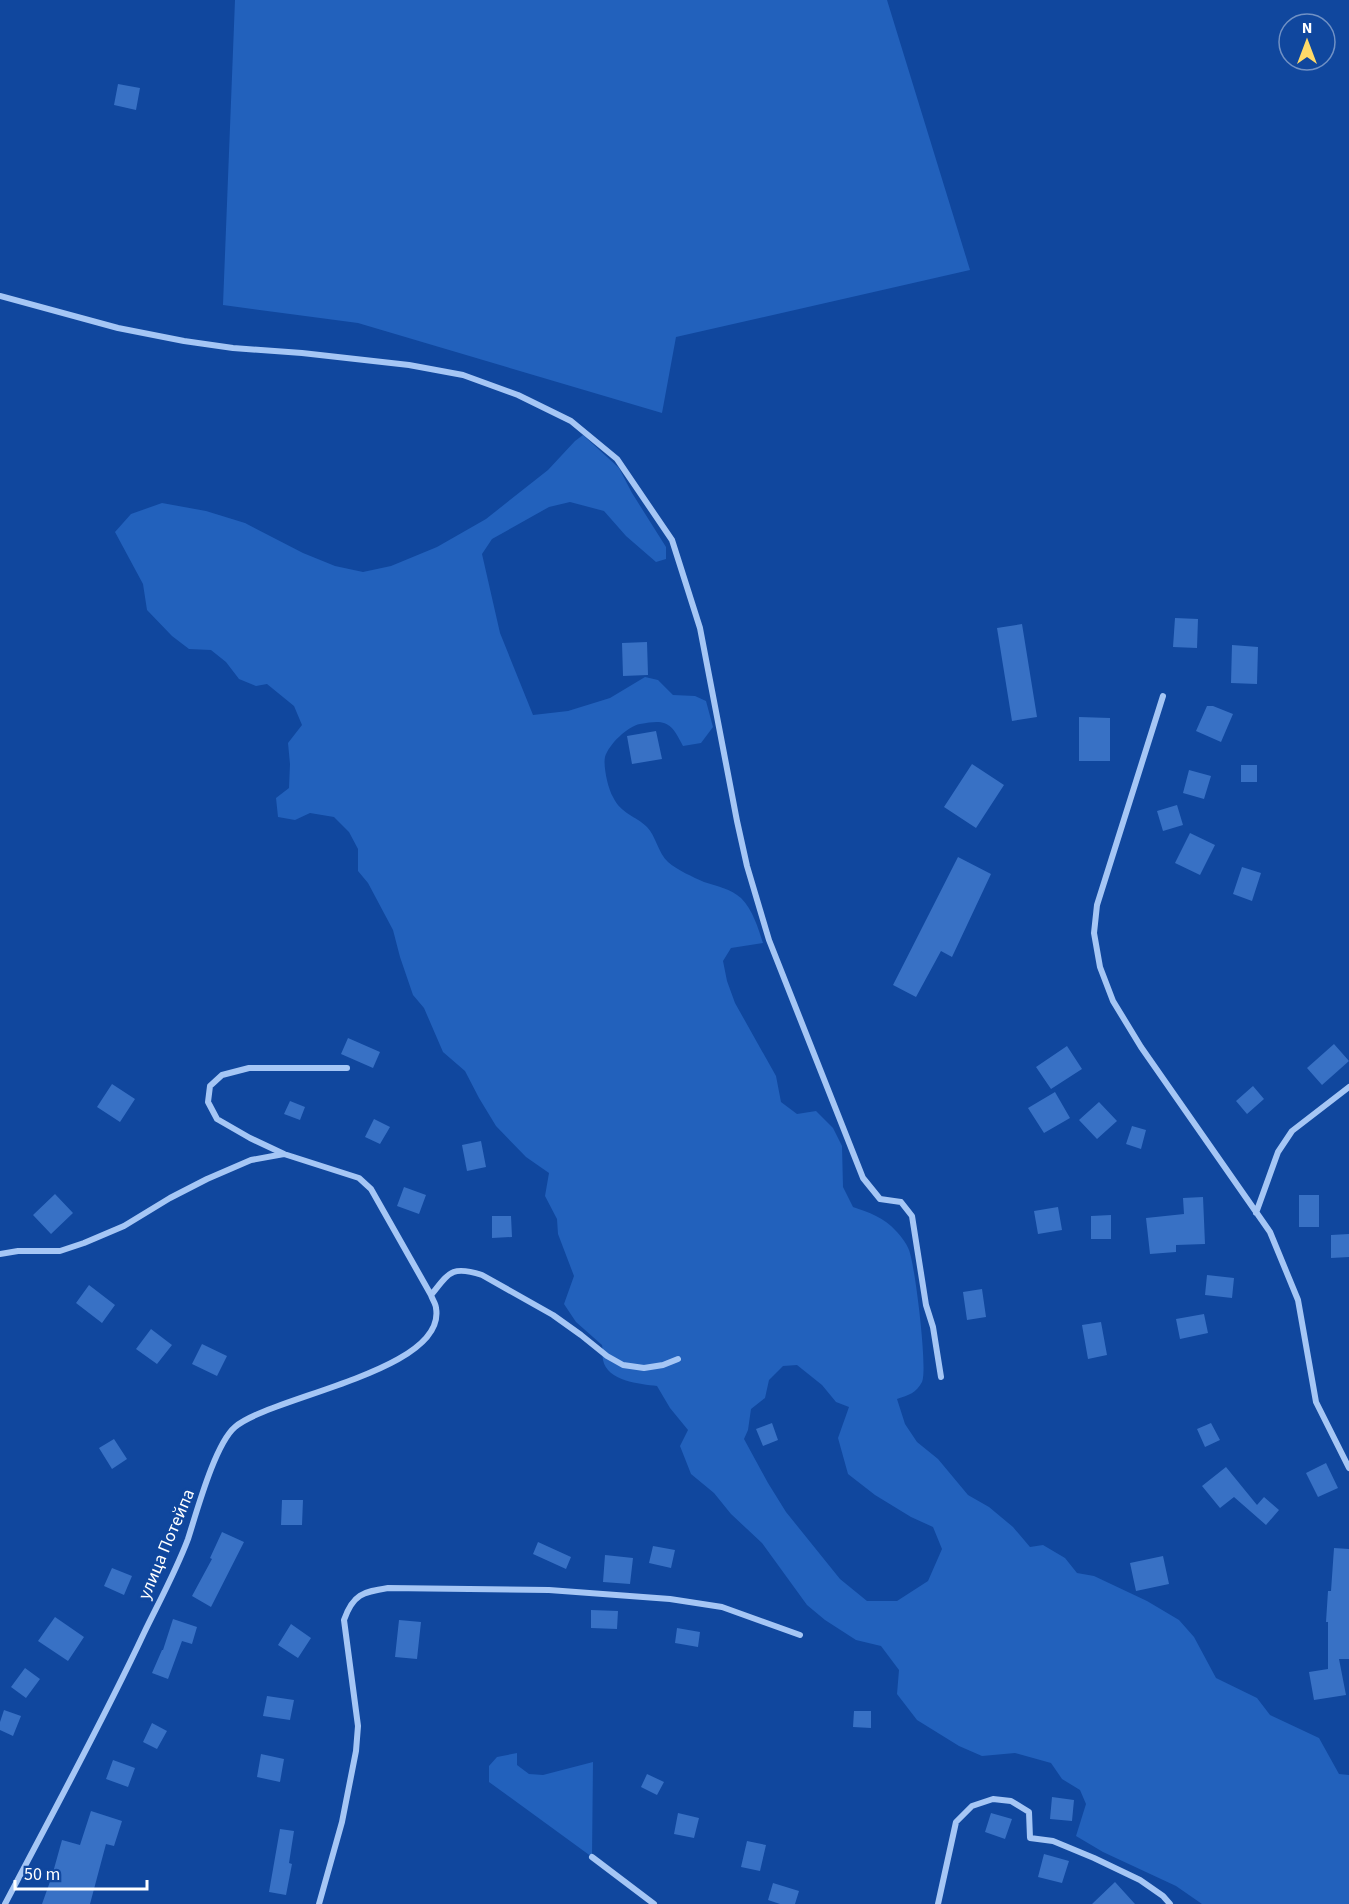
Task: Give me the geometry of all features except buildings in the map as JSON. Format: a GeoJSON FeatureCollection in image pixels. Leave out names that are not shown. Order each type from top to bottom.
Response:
{"type":"FeatureCollection","features":[{"type":"Feature","properties":{"kind":"street"},"geometry":{"type":"LineString","coordinates":[[0,296],[118,328],[184,340],[233,348],[409,365],[463,375],[518,395],[571,421],[617,459],[672,540],[700,628],[745,855],[774,951],[863,1178],[880,1199],[901,1202],[912,1216],[926,1305],[933,1327],[941,1377]]}},
{"type":"Feature","properties":{"kind":"street"},"geometry":{"type":"LineString","coordinates":[[1163,696],[1097,904],[1094,933],[1100,967],[1113,1001],[1141,1047],[1270,1232],[1298,1300],[1316,1402],[1349,1468]]}},
{"type":"Feature","properties":{"kind":"street"},"geometry":{"type":"LineString","coordinates":[[347,1068],[249,1068],[222,1075],[210,1086],[208,1102],[217,1119],[250,1138],[284,1154],[359,1178],[371,1189],[431,1295],[447,1275],[457,1269],[470,1271],[482,1275],[553,1315],[607,1356],[623,1365],[644,1368],[663,1365],[678,1359]]}},
{"type":"Feature","properties":{"kind":"street"},"geometry":{"type":"LineString","coordinates":[[1257,1213],[1278,1152],[1292,1131],[1349,1088]]}},
{"type":"Feature","properties":{"kind":"street"},"geometry":{"type":"LineString","coordinates":[[0,1254],[18,1251],[60,1251],[84,1243],[124,1226],[207,1179],[251,1160],[284,1154]]}},
{"type":"Feature","properties":{"kind":"street","name":"улица Потейпа"},"geometry":{"type":"LineString","coordinates":[[5,1904],[122,1680],[180,1557],[222,1442],[235,1427],[261,1411],[309,1397],[367,1374],[414,1350],[427,1338],[435,1323],[436,1308],[431,1295]]}},
{"type":"Feature","properties":{"kind":"street"},"geometry":{"type":"LineString","coordinates":[[319,1904],[342,1822],[356,1751],[358,1726],[344,1620],[348,1608],[357,1597],[388,1588],[549,1590],[670,1599],[722,1607],[800,1635]]}},
{"type":"Feature","properties":{"kind":"street"},"geometry":{"type":"LineString","coordinates":[[938,1904],[956,1822],[972,1806],[993,1799],[1011,1801],[1029,1812],[1030,1838],[1053,1841],[1104,1862],[1140,1880],[1163,1896],[1170,1904]]}},
{"type":"Feature","properties":{"kind":"street"},"geometry":{"type":"LineString","coordinates":[[592,1857],[654,1904]]}},
{"type":"Feature","properties":{"kind":"shaded area"},"geometry":{"type":"Polygon","coordinates":[[[235,0],[887,0],[970,270],[676,337],[662,413],[358,323],[223,305],[235,0]]]}},
{"type":"Feature","properties":{"kind":"shaded area"},"geometry":{"type":"Polygon","coordinates":[[[583,435],[619,468],[666,547],[666,559],[656,562],[626,536],[604,511],[570,502],[549,507],[492,539],[482,554],[500,633],[533,715],[568,711],[610,698],[645,677],[658,680],[673,695],[695,696],[706,701],[713,727],[701,743],[683,746],[671,727],[662,722],[635,725],[620,736],[607,752],[605,772],[608,783],[616,803],[647,827],[668,862],[695,878],[733,892],[749,908],[763,943],[731,948],[723,961],[735,1003],[776,1076],[781,1102],[797,1114],[816,1111],[833,1128],[842,1146],[843,1187],[853,1207],[887,1222],[900,1235],[908,1248],[912,1259],[917,1295],[923,1373],[922,1382],[915,1391],[897,1399],[905,1424],[917,1442],[938,1459],[968,1495],[989,1507],[1013,1527],[1030,1547],[1043,1545],[1065,1558],[1077,1573],[1094,1576],[1147,1601],[1179,1620],[1194,1637],[1216,1678],[1257,1698],[1270,1715],[1319,1738],[1339,1774],[1349,1775],[1349,1904],[1202,1904],[1176,1886],[1103,1852],[1076,1836],[1086,1804],[1080,1790],[1062,1779],[1051,1763],[1015,1753],[982,1756],[959,1746],[917,1720],[897,1694],[899,1670],[881,1646],[856,1640],[807,1605],[762,1543],[731,1514],[714,1493],[691,1474],[680,1446],[688,1430],[670,1408],[657,1386],[625,1380],[611,1373],[603,1360],[602,1345],[576,1322],[564,1304],[574,1276],[558,1234],[557,1219],[545,1196],[549,1173],[526,1157],[496,1126],[465,1071],[443,1052],[424,1008],[413,995],[393,930],[368,883],[358,871],[358,849],[349,832],[334,817],[310,813],[295,820],[278,817],[276,798],[289,788],[288,743],[302,725],[294,706],[267,684],[256,686],[239,679],[226,662],[211,650],[189,649],[172,636],[147,610],[143,584],[115,532],[131,514],[162,503],[206,511],[245,523],[303,553],[335,566],[363,572],[391,566],[437,547],[486,519],[548,470],[583,435]],[[797,1365],[783,1366],[769,1380],[765,1398],[751,1409],[748,1430],[744,1439],[786,1512],[840,1579],[867,1601],[897,1601],[928,1581],[942,1549],[933,1527],[911,1517],[875,1495],[848,1474],[838,1438],[849,1407],[836,1402],[822,1385],[797,1365]]]}},
{"type":"Feature","properties":{"kind":"shaded area"},"geometry":{"type":"Polygon","coordinates":[[[517,1753],[517,1765],[529,1774],[543,1775],[593,1762],[592,1857],[489,1782],[489,1766],[497,1757],[517,1753]]]}}]}
